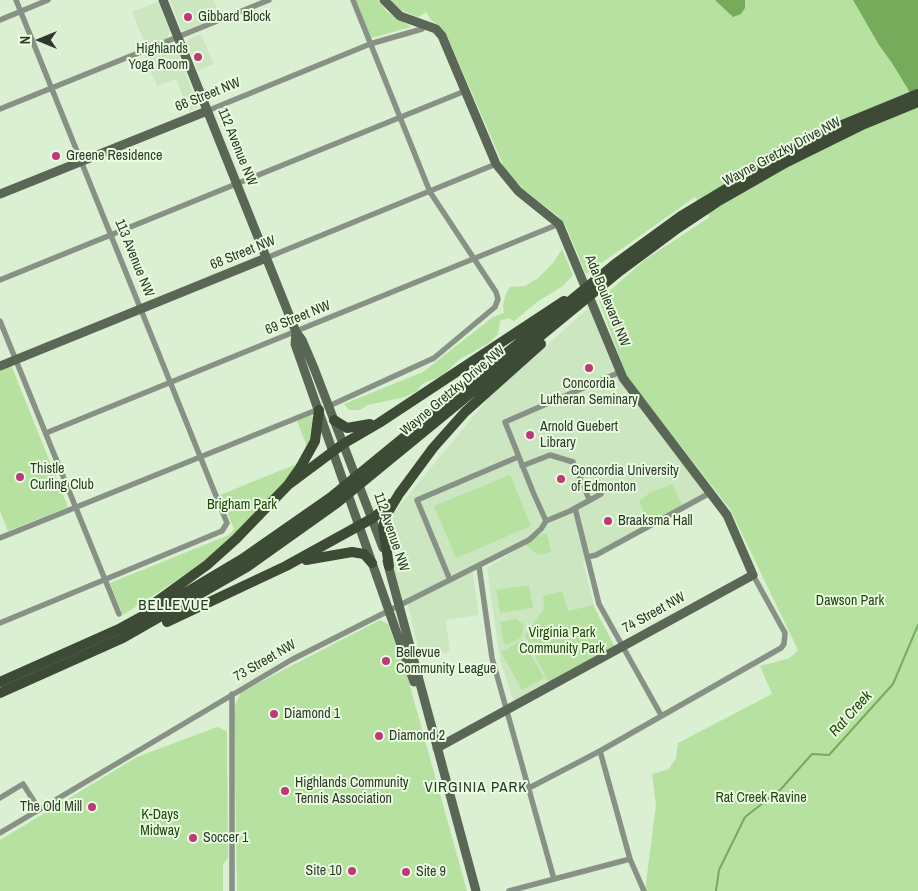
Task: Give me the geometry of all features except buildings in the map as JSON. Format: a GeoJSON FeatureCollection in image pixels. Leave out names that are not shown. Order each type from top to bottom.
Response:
{"type":"FeatureCollection","features":[{"type":"Feature","properties":{"kind":"main road","name":"Wayne Gretzky Drive NW"},"geometry":{"type":"LineString","coordinates":[[0,693],[122,633],[222,571],[331,497],[584,295],[647,240],[712,195],[784,154],[862,121],[918,94]]}},
{"type":"Feature","properties":{"kind":"main road","name":"Wayne Gretzky Drive NW"},"geometry":{"type":"LineString","coordinates":[[862,121],[918,102]]}},
{"type":"Feature","properties":{"kind":"main road"},"geometry":{"type":"LineString","coordinates":[[288,485],[343,444],[552,307],[584,295]]}},
{"type":"Feature","properties":{"kind":"main road"},"geometry":{"type":"LineString","coordinates":[[389,566],[383,527],[387,514],[399,494],[433,448],[465,412],[560,327],[584,295]]}},
{"type":"Feature","properties":{"kind":"main road"},"geometry":{"type":"LineString","coordinates":[[122,633],[207,565],[236,539],[288,485],[300,468],[315,440],[322,408]]}},
{"type":"Feature","properties":{"kind":"main road"},"geometry":{"type":"LineString","coordinates":[[334,420],[343,428],[350,428],[362,427],[385,418]]}},
{"type":"Feature","properties":{"kind":"main road"},"geometry":{"type":"LineString","coordinates":[[122,633],[156,627],[286,566],[373,518],[399,494]]}},
{"type":"Feature","properties":{"kind":"main road"},"geometry":{"type":"LineString","coordinates":[[286,566],[318,556],[352,552],[364,554],[372,563]]}},
{"type":"Feature","properties":{"kind":"main road","name":"Wayne Gretzky Drive NW"},"geometry":{"type":"LineString","coordinates":[[0,682],[122,633]]}},
{"type":"Feature","properties":{"kind":"street","name":"113 Avenue NW"},"geometry":{"type":"LineString","coordinates":[[16,0],[201,456],[226,526],[222,531],[104,581]]}},
{"type":"Feature","properties":{"kind":"street"},"geometry":{"type":"LineString","coordinates":[[0,20],[48,0]]}},
{"type":"Feature","properties":{"kind":"street","name":"112 Avenue NW"},"geometry":{"type":"LineString","coordinates":[[163,0],[296,332],[295,344],[322,408],[333,451],[438,748]]}},
{"type":"Feature","properties":{"kind":"street"},"geometry":{"type":"LineString","coordinates":[[0,109],[269,0]]}},
{"type":"Feature","properties":{"kind":"street"},"geometry":{"type":"LineString","coordinates":[[0,538],[75,506],[322,408],[434,358],[495,307],[498,299],[430,192],[353,0]]}},
{"type":"Feature","properties":{"kind":"street","name":"Ada Boulevard NW"},"geometry":{"type":"LineString","coordinates":[[384,0],[400,16],[436,29],[442,36],[496,164],[518,191],[559,224],[574,256],[620,372],[632,392],[727,515],[753,575],[781,626],[785,639],[781,648],[661,715]]}},
{"type":"Feature","properties":{"kind":"street","name":"66 Street NW"},"geometry":{"type":"LineString","coordinates":[[0,194],[370,44],[422,29],[426,25]]}},
{"type":"Feature","properties":{"kind":"street"},"geometry":{"type":"LineString","coordinates":[[0,280],[466,91]]}},
{"type":"Feature","properties":{"kind":"street","name":"68 Street NW"},"geometry":{"type":"LineString","coordinates":[[0,366],[496,164]]}},
{"type":"Feature","properties":{"kind":"street","name":"69 Street NW"},"geometry":{"type":"LineString","coordinates":[[46,433],[559,224]]}},
{"type":"Feature","properties":{"kind":"street"},"geometry":{"type":"LineString","coordinates":[[0,321],[119,614]]}},
{"type":"Feature","properties":{"kind":"street"},"geometry":{"type":"LineString","coordinates":[[601,494],[546,521],[505,422],[620,372]]}},
{"type":"Feature","properties":{"kind":"street","name":"112 Avenue NW"},"geometry":{"type":"LineString","coordinates":[[322,408],[334,420],[373,518],[389,566],[476,891]]}},
{"type":"Feature","properties":{"kind":"street"},"geometry":{"type":"LineString","coordinates":[[522,466],[550,454],[573,462],[589,500]]}},
{"type":"Feature","properties":{"kind":"street"},"geometry":{"type":"LineString","coordinates":[[450,580],[417,500],[518,457]]}},
{"type":"Feature","properties":{"kind":"street"},"geometry":{"type":"LineString","coordinates":[[588,556],[596,555],[710,493]]}},
{"type":"Feature","properties":{"kind":"street"},"geometry":{"type":"LineString","coordinates":[[529,788],[600,751],[661,715],[599,604],[575,508]]}},
{"type":"Feature","properties":{"kind":"street","name":"73 Street NW"},"geometry":{"type":"LineString","coordinates":[[0,832],[291,660],[529,540],[541,529],[546,521]]}},
{"type":"Feature","properties":{"kind":"street"},"geometry":{"type":"LineString","coordinates":[[479,566],[492,658],[554,879]]}},
{"type":"Feature","properties":{"kind":"street","name":"74 Street NW"},"geometry":{"type":"LineString","coordinates":[[438,748],[753,575]]}},
{"type":"Feature","properties":{"kind":"street"},"geometry":{"type":"LineString","coordinates":[[0,623],[104,581]]}},
{"type":"Feature","properties":{"kind":"street"},"geometry":{"type":"LineString","coordinates":[[232,694],[232,891]]}},
{"type":"Feature","properties":{"kind":"street"},"geometry":{"type":"LineString","coordinates":[[600,751],[630,859],[644,891]]}},
{"type":"Feature","properties":{"kind":"street"},"geometry":{"type":"LineString","coordinates":[[0,798],[23,784],[39,809]]}},
{"type":"Feature","properties":{"kind":"street"},"geometry":{"type":"LineString","coordinates":[[509,891],[630,859]]}},
{"type":"Feature","properties":{"kind":"shaded area"},"geometry":{"type":"Polygon","coordinates":[[[170,0],[214,0],[220,16],[186,30],[181,29],[170,0]]]}},
{"type":"Feature","properties":{"kind":"shaded area"},"geometry":{"type":"Polygon","coordinates":[[[715,0],[745,0],[745,8],[741,14],[733,17],[715,0]]]}},
{"type":"Feature","properties":{"kind":"shaded area"},"geometry":{"type":"Polygon","coordinates":[[[853,0],[918,0],[918,106],[879,45],[853,0]]]}},
{"type":"Feature","properties":{"kind":"shaded area"},"geometry":{"type":"Polygon","coordinates":[[[158,2],[170,32],[167,38],[146,46],[132,12],[158,2]]]}},
{"type":"Feature","properties":{"kind":"shaded area"},"geometry":{"type":"Polygon","coordinates":[[[201,34],[214,64],[198,71],[187,43],[189,39],[201,34]]]}},
{"type":"Feature","properties":{"kind":"shaded area"},"geometry":{"type":"Polygon","coordinates":[[[172,45],[175,46],[198,105],[197,108],[189,111],[176,79],[157,86],[144,55],[172,45]]]}},
{"type":"Feature","properties":{"kind":"shaded area","name":"Concordia University of Edmonton"},"geometry":{"type":"Polygon","coordinates":[[[593,304],[620,372],[710,493],[583,562],[595,610],[615,647],[514,703],[500,660],[487,568],[544,532],[541,530],[529,540],[472,570],[479,615],[446,620],[450,652],[420,655],[407,601],[399,605],[373,518],[396,510],[491,395],[593,304]]]}},
{"type":"Feature","properties":{"kind":"green space"},"geometry":{"type":"Polygon","coordinates":[[[356,0],[378,0],[387,12],[411,27],[371,38],[356,0]]]}},
{"type":"Feature","properties":{"kind":"green space"},"geometry":{"type":"Polygon","coordinates":[[[390,0],[854,0],[892,62],[918,107],[918,891],[645,891],[656,805],[652,774],[669,769],[676,758],[678,743],[772,694],[760,666],[790,658],[798,650],[730,509],[627,377],[599,300],[646,259],[710,217],[695,197],[586,274],[566,226],[558,216],[523,189],[505,169],[448,38],[440,26],[431,20],[426,12],[418,17],[401,10],[390,0]]]}},
{"type":"Feature","properties":{"kind":"green space"},"geometry":{"type":"Polygon","coordinates":[[[562,249],[573,275],[563,286],[537,302],[514,321],[508,318],[500,321],[498,334],[489,343],[460,359],[442,376],[422,384],[417,391],[405,397],[368,405],[360,410],[349,410],[344,404],[423,372],[493,317],[504,313],[505,296],[510,287],[525,286],[538,278],[554,262],[562,249]]]}},
{"type":"Feature","properties":{"kind":"green space"},"geometry":{"type":"Polygon","coordinates":[[[11,365],[68,507],[8,531],[0,511],[0,370],[11,365]]]}},
{"type":"Feature","properties":{"kind":"green space","name":"Brigham Park"},"geometry":{"type":"Polygon","coordinates":[[[311,415],[315,420],[315,433],[309,451],[296,470],[238,533],[205,562],[123,615],[110,583],[229,535],[234,529],[220,495],[299,463],[308,449],[297,421],[311,415]]]}},
{"type":"Feature","properties":{"kind":"green space"},"geometry":{"type":"Polygon","coordinates":[[[510,475],[531,526],[456,558],[434,506],[510,475]]]}},
{"type":"Feature","properties":{"kind":"green space"},"geometry":{"type":"Polygon","coordinates":[[[672,484],[683,507],[649,525],[639,501],[651,492],[672,484]]]}},
{"type":"Feature","properties":{"kind":"green space"},"geometry":{"type":"Polygon","coordinates":[[[544,533],[547,534],[551,552],[538,555],[525,544],[544,533]]]}},
{"type":"Feature","properties":{"kind":"green space"},"geometry":{"type":"Polygon","coordinates":[[[529,585],[533,608],[500,613],[496,590],[529,585]]]}},
{"type":"Feature","properties":{"kind":"green space","name":"Virginia Park Community Park"},"geometry":{"type":"Polygon","coordinates":[[[562,591],[568,611],[593,605],[615,647],[549,683],[525,636],[544,608],[543,596],[562,591]]]}},
{"type":"Feature","properties":{"kind":"green space"},"geometry":{"type":"Polygon","coordinates":[[[516,619],[524,625],[521,638],[506,645],[503,642],[500,622],[516,619]]]}},
{"type":"Feature","properties":{"kind":"green space"},"geometry":{"type":"Polygon","coordinates":[[[380,620],[388,624],[406,672],[467,891],[237,891],[234,708],[241,692],[380,620]]]}},
{"type":"Feature","properties":{"kind":"green space"},"geometry":{"type":"Polygon","coordinates":[[[523,640],[544,678],[522,690],[501,652],[523,640]]]}},
{"type":"Feature","properties":{"kind":"green space","name":"K-Days Midway"},"geometry":{"type":"Polygon","coordinates":[[[217,727],[227,731],[228,858],[223,864],[223,891],[0,891],[0,840],[137,757],[217,727]]]}},
{"type":"Feature","properties":{"kind":"waterway","name":"Rat Creek"},"geometry":{"type":"LineString","coordinates":[[716,891],[719,870],[745,817],[781,789],[812,754],[829,755],[893,684],[918,625]]}},
{"type":"Feature","properties":{"kind":"place","name":"Gibbard Block"},"geometry":{"type":"Point","coordinates":[188,17]}},
{"type":"Feature","properties":{"kind":"place","name":"Highlands Yoga Room"},"geometry":{"type":"Point","coordinates":[198,57]}},
{"type":"Feature","properties":{"kind":"place","name":"Greene Residence"},"geometry":{"type":"Point","coordinates":[56,156]}},
{"type":"Feature","properties":{"kind":"place","name":"Concordia Lutheran Seminary"},"geometry":{"type":"Point","coordinates":[589,368]}},
{"type":"Feature","properties":{"kind":"place","name":"Arnold Guebert Library"},"geometry":{"type":"Point","coordinates":[530,435]}},
{"type":"Feature","properties":{"kind":"place","name":"Thistle Curling Club"},"geometry":{"type":"Point","coordinates":[20,477]}},
{"type":"Feature","properties":{"kind":"place","name":"Concordia University of Edmonton"},"geometry":{"type":"Point","coordinates":[561,479]}},
{"type":"Feature","properties":{"kind":"place","name":"Braaksma Hall"},"geometry":{"type":"Point","coordinates":[608,521]}},
{"type":"Feature","properties":{"kind":"place","name":"Bellevue Community League"},"geometry":{"type":"Point","coordinates":[386,661]}},
{"type":"Feature","properties":{"kind":"place","name":"Diamond 1"},"geometry":{"type":"Point","coordinates":[274,714]}},
{"type":"Feature","properties":{"kind":"place","name":"Diamond 2"},"geometry":{"type":"Point","coordinates":[379,736]}},
{"type":"Feature","properties":{"kind":"place","name":"Highlands Community Tennis Association"},"geometry":{"type":"Point","coordinates":[285,791]}},
{"type":"Feature","properties":{"kind":"place","name":"The Old Mill"},"geometry":{"type":"Point","coordinates":[92,807]}},
{"type":"Feature","properties":{"kind":"place","name":"Soccer 1"},"geometry":{"type":"Point","coordinates":[193,838]}},
{"type":"Feature","properties":{"kind":"place","name":"Site 10"},"geometry":{"type":"Point","coordinates":[352,871]}},
{"type":"Feature","properties":{"kind":"place","name":"Site 9"},"geometry":{"type":"Point","coordinates":[406,872]}},
{"type":"Feature","properties":{"kind":"district","name":"BELLEVUE"},"geometry":{"type":"Point","coordinates":[174,606]}},
{"type":"Feature","properties":{"kind":"district","name":"VIRGINIA PARK"},"geometry":{"type":"Point","coordinates":[476,788]}},
{"type":"Feature","properties":{"kind":"park label","name":"Dawson Park"},"geometry":{"type":"Point","coordinates":[850,601]}},
{"type":"Feature","properties":{"kind":"park label","name":"Rat Creek Ravine"},"geometry":{"type":"Point","coordinates":[761,798]}}]}
